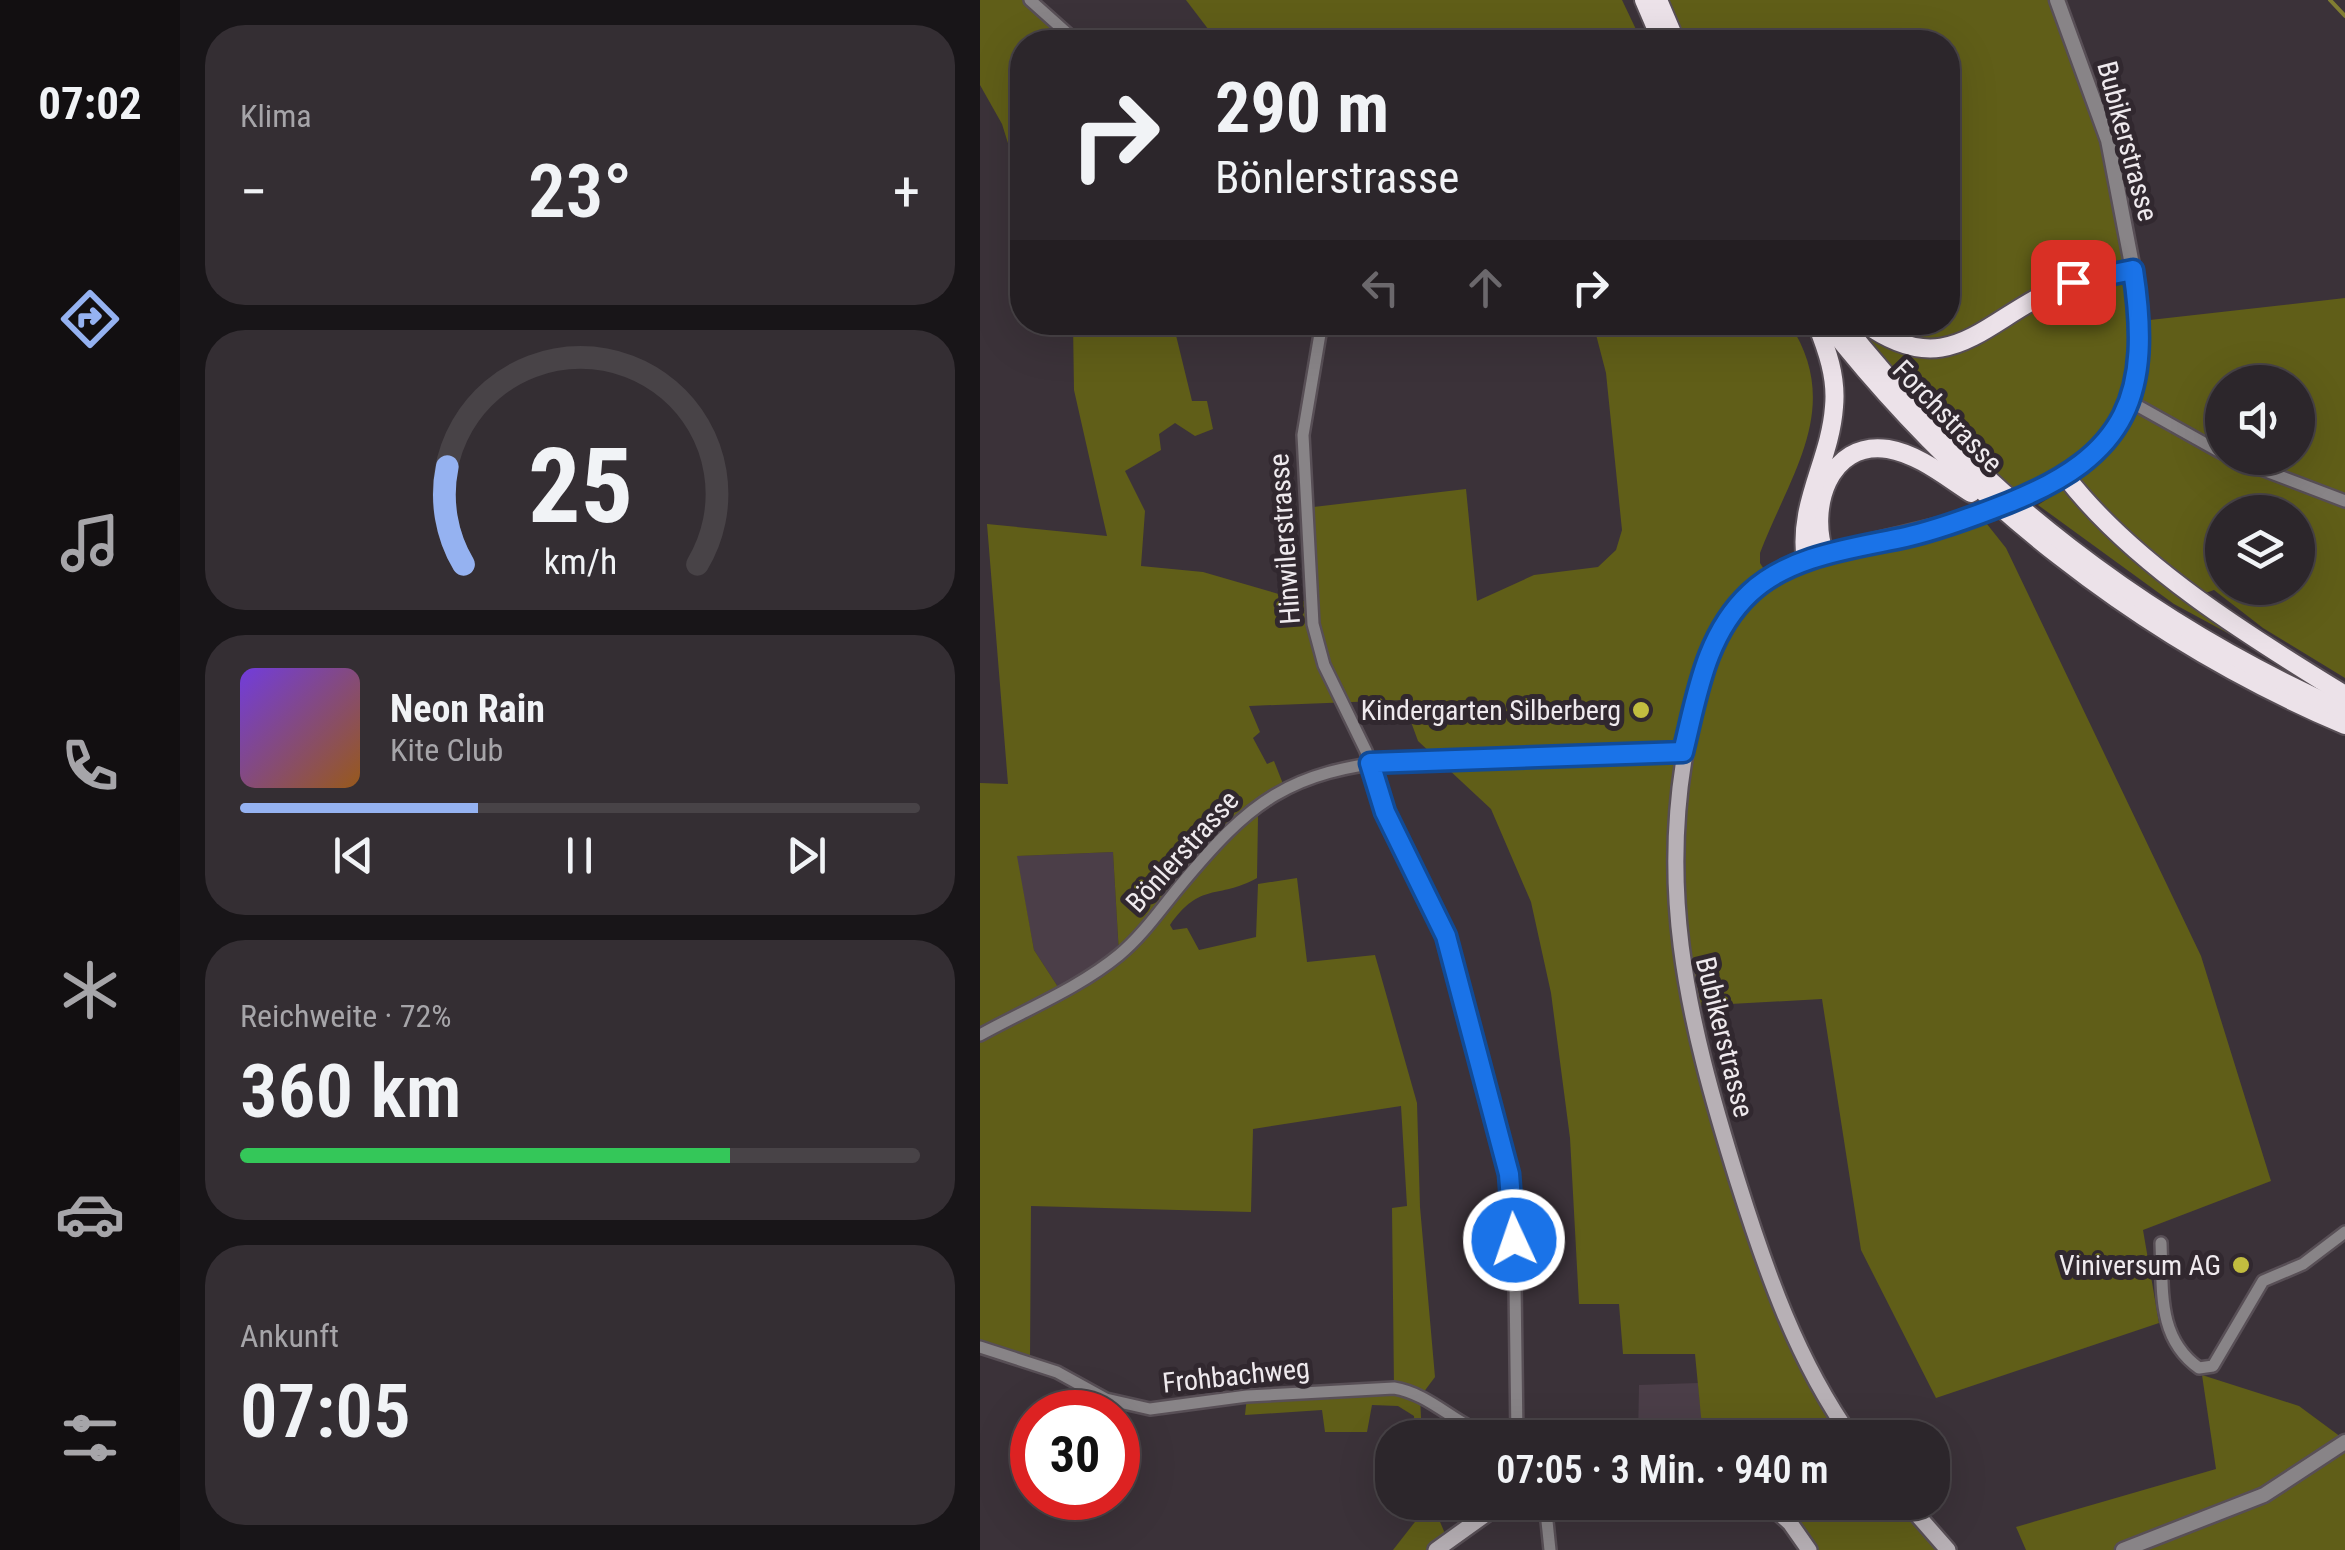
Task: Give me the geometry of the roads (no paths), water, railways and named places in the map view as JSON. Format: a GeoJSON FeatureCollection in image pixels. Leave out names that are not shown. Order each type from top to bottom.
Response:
{"type":"FeatureCollection","features":[{"type":"Feature","properties":{"kind":"highway"},"geometry":{"type":"LineString","coordinates":[[1644,0],[1657,30]]}},
{"type":"Feature","properties":{"kind":"highway"},"geometry":{"type":"LineString","coordinates":[[1658,0],[1671,30]]}},
{"type":"Feature","properties":{"kind":"highway"},"geometry":{"type":"LineString","coordinates":[[1888,335],[1908,345],[1958,344],[1982,336],[2060,287],[2133,270]]}},
{"type":"Feature","properties":{"kind":"highway"},"geometry":{"type":"LineString","coordinates":[[1806,562],[1806,506],[1834,407],[1832,367],[1821,335]]}},
{"type":"Feature","properties":{"kind":"highway","name":"Forchstrasse"},"geometry":{"type":"LineString","coordinates":[[1837,335],[1931,443],[2016,522],[2097,585],[2176,637],[2268,689],[2345,725]]}},
{"type":"Feature","properties":{"kind":"highway","name":"Forchstrasse"},"geometry":{"type":"LineString","coordinates":[[1853,335],[1937,431],[2056,538],[2182,626],[2345,712]]}},
{"type":"Feature","properties":{"kind":"highway"},"geometry":{"type":"LineString","coordinates":[[1825,555],[1818,524],[1826,484],[1843,461],[1864,450],[1888,449],[1910,456],[2016,522]]}},
{"type":"Feature","properties":{"kind":"highway"},"geometry":{"type":"LineString","coordinates":[[2066,476],[2087,502],[2197,596],[2345,694]]}},
{"type":"Feature","properties":{"kind":"main road","name":"Bubikerstrasse"},"geometry":{"type":"LineString","coordinates":[[1842,1420],[1795,1340],[1770,1278],[1688,1011],[1674,904],[1674,834],[1683,752],[1706,660],[1724,626],[1751,592],[1806,562],[1911,536],[2032,494],[2066,476],[2104,444],[2129,401],[2142,338],[2133,270]]}},
{"type":"Feature","properties":{"kind":"main road"},"geometry":{"type":"LineString","coordinates":[[1436,1550],[1478,1520]]}},
{"type":"Feature","properties":{"kind":"main road"},"geometry":{"type":"LineString","coordinates":[[1787,1520],[1809,1550]]}},
{"type":"Feature","properties":{"kind":"main road"},"geometry":{"type":"LineString","coordinates":[[1922,1520],[1948,1550]]}},
{"type":"Feature","properties":{"kind":"street"},"geometry":{"type":"LineString","coordinates":[[1030,0],[1064,30]]}},
{"type":"Feature","properties":{"kind":"street","name":"Bubikerstrasse"},"geometry":{"type":"LineString","coordinates":[[2057,0],[2104,124],[2133,270]]}},
{"type":"Feature","properties":{"kind":"street","name":"Hinwilerstrasse"},"geometry":{"type":"LineString","coordinates":[[1320,335],[1303,435],[1311,603],[1324,665],[1370,763],[1385,812],[1446,936],[1509,1174],[1514,1214],[1517,1420]]}},
{"type":"Feature","properties":{"kind":"street"},"geometry":{"type":"LineString","coordinates":[[2129,401],[2205,443]]}},
{"type":"Feature","properties":{"kind":"street"},"geometry":{"type":"LineString","coordinates":[[2276,475],[2345,502]]}},
{"type":"Feature","properties":{"kind":"street","name":"Bönlerstrasse"},"geometry":{"type":"LineString","coordinates":[[980,1035],[1119,955],[1253,807],[1291,786],[1370,763],[1683,752]]}},
{"type":"Feature","properties":{"kind":"street"},"geometry":{"type":"LineString","coordinates":[[2161,1244],[2164,1322],[2181,1355],[2199,1368],[2212,1366],[2224,1350],[2263,1280],[2303,1264],[2345,1232]]}},
{"type":"Feature","properties":{"kind":"street","name":"Frohbachweg"},"geometry":{"type":"LineString","coordinates":[[980,1347],[1030,1361],[1127,1406],[1176,1408],[1247,1396],[1394,1388],[1412,1392],[1456,1420]]}},
{"type":"Feature","properties":{"kind":"street"},"geometry":{"type":"LineString","coordinates":[[2123,1550],[2279,1487],[2345,1442]]}},
{"type":"Feature","properties":{"kind":"street"},"geometry":{"type":"LineString","coordinates":[[1547,1520],[1550,1550]]}},
{"type":"Feature","properties":{"kind":"waterway"},"geometry":{"type":"LineString","coordinates":[[2330,0],[2345,16]]}},
{"type":"Feature","properties":{"kind":"place","name":"Kindergarten Silberberg"},"geometry":{"type":"Point","coordinates":[1641,710]}},
{"type":"Feature","properties":{"kind":"place","name":"Viniversum AG"},"geometry":{"type":"Point","coordinates":[2241,1265]}}]}
